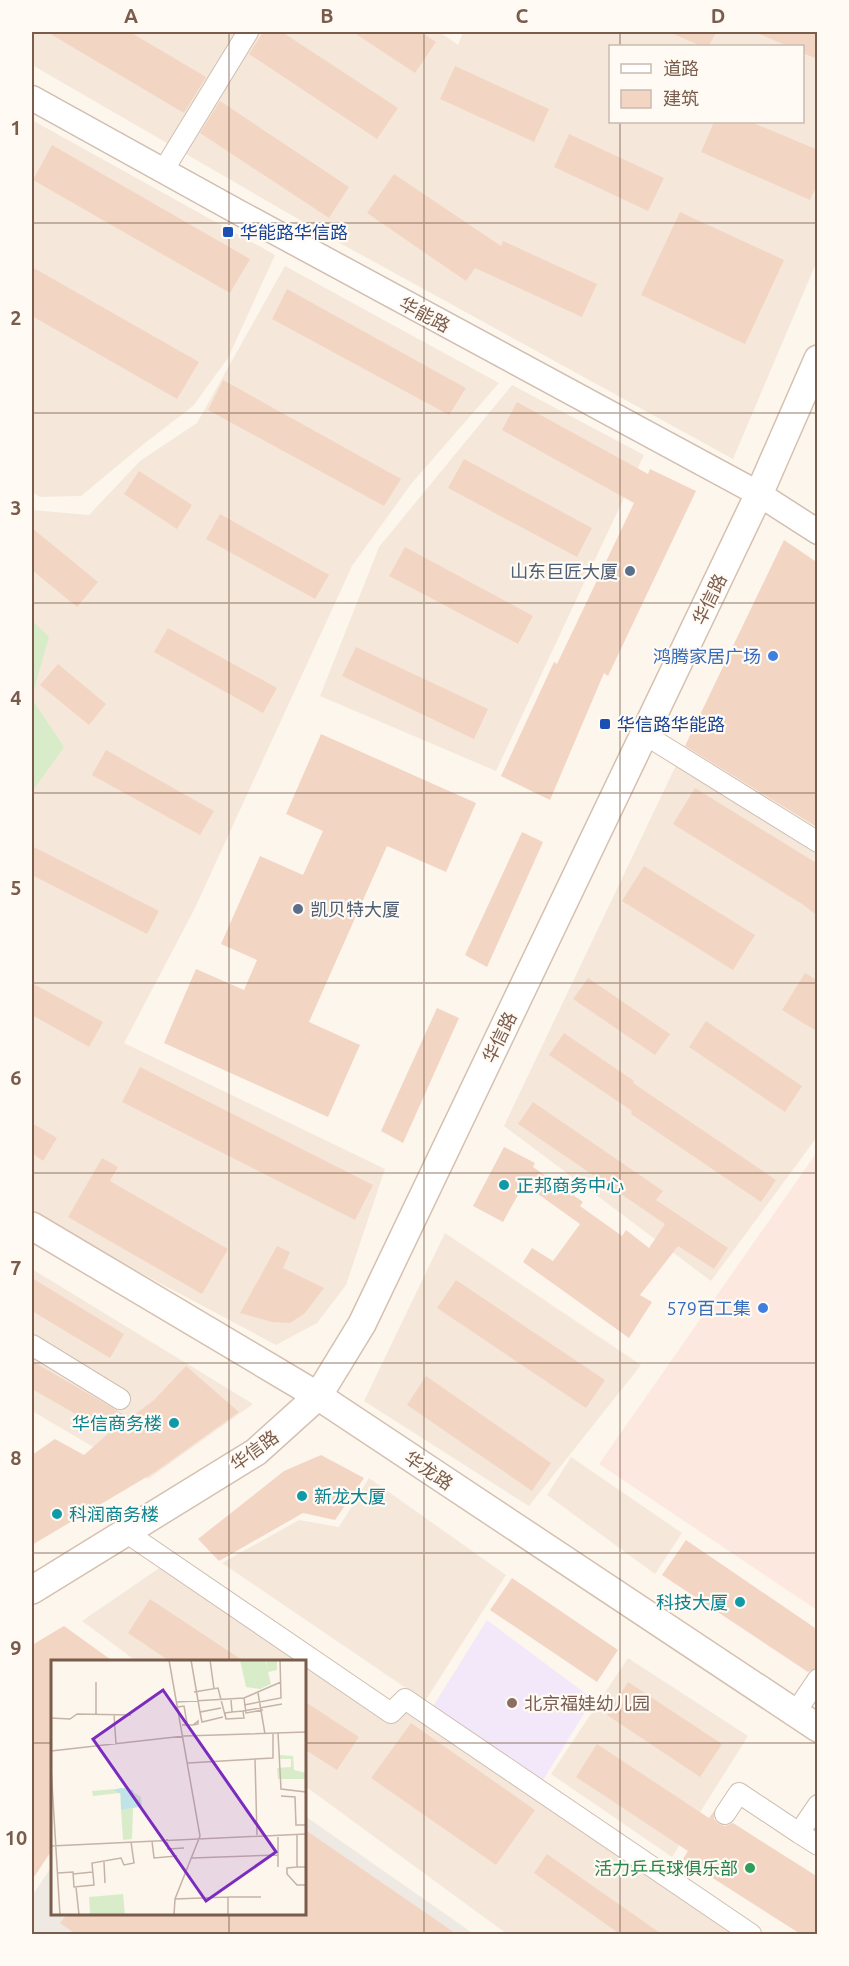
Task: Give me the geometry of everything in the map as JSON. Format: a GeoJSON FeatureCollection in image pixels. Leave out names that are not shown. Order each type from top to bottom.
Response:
{"type":"FeatureCollection","features":[{"type":"Feature","properties":{"kind":"main road","name":"华信路"},"geometry":{"type":"LineString","coordinates":[[32,1590],[256,1452],[318,1396],[362,1324],[759,494],[818,359]]}},
{"type":"Feature","properties":{"kind":"main road","name":"华龙路"},"geometry":{"type":"LineString","coordinates":[[33,1229],[318,1396],[818,1728]]}},
{"type":"Feature","properties":{"kind":"street"},"geometry":{"type":"LineString","coordinates":[[163,171],[248,32]]}},
{"type":"Feature","properties":{"kind":"street","name":"华能路"},"geometry":{"type":"LineString","coordinates":[[32,98],[759,494],[818,532]]}},
{"type":"Feature","properties":{"kind":"street"},"geometry":{"type":"LineString","coordinates":[[644,734],[818,842]]}},
{"type":"Feature","properties":{"kind":"street"},"geometry":{"type":"LineString","coordinates":[[32,1346],[120,1399]]}},
{"type":"Feature","properties":{"kind":"street"},"geometry":{"type":"LineString","coordinates":[[124,1532],[391,1713],[405,1699],[751,1935]]}},
{"type":"Feature","properties":{"kind":"street"},"geometry":{"type":"LineString","coordinates":[[795,1713],[818,1679]]}},
{"type":"Feature","properties":{"kind":"street"},"geometry":{"type":"LineString","coordinates":[[725,1814],[739,1792],[818,1845]]}},
{"type":"Feature","properties":{"kind":"street"},"geometry":{"type":"LineString","coordinates":[[799,1833],[818,1805]]}},
{"type":"Feature","properties":{"kind":"shaded area"},"geometry":{"type":"Polygon","coordinates":[[[32,32],[440,32],[458,45],[463,32],[817,32],[817,261],[733,459],[338,242],[32,65],[32,32]]]}},
{"type":"Feature","properties":{"kind":"shaded area"},"geometry":{"type":"Polygon","coordinates":[[[32,120],[275,255],[228,358],[193,406],[81,496],[40,497],[32,492],[32,120]]]}},
{"type":"Feature","properties":{"kind":"shaded area"},"geometry":{"type":"Polygon","coordinates":[[[285,266],[499,383],[411,484],[352,566],[195,908],[124,1043],[385,1169],[346,1285],[317,1323],[276,1345],[32,1215],[32,510],[89,515],[140,461],[197,423],[285,266]]]}},
{"type":"Feature","properties":{"kind":"shaded area"},"geometry":{"type":"Polygon","coordinates":[[[512,385],[644,455],[496,771],[320,696],[379,547],[512,385]]]}},
{"type":"Feature","properties":{"kind":"shaded area"},"geometry":{"type":"Polygon","coordinates":[[[678,761],[817,851],[817,1137],[711,1281],[504,1126],[678,761]]]}},
{"type":"Feature","properties":{"kind":"shaded area","name":"579百工集"},"geometry":{"type":"Polygon","coordinates":[[[817,1152],[817,1610],[599,1464],[817,1152]]]}},
{"type":"Feature","properties":{"kind":"shaded area"},"geometry":{"type":"Polygon","coordinates":[[[445,1233],[641,1365],[529,1506],[364,1401],[445,1233]]]}},
{"type":"Feature","properties":{"kind":"shaded area"},"geometry":{"type":"Polygon","coordinates":[[[32,1269],[253,1404],[148,1479],[32,1411],[32,1269]]]}},
{"type":"Feature","properties":{"kind":"shaded area"},"geometry":{"type":"Polygon","coordinates":[[[571,1457],[682,1533],[655,1574],[547,1495],[571,1457]]]}},
{"type":"Feature","properties":{"kind":"shaded area"},"geometry":{"type":"Polygon","coordinates":[[[369,1478],[506,1575],[425,1701],[222,1563],[299,1520],[339,1527],[369,1478]]]}},
{"type":"Feature","properties":{"kind":"shaded area"},"geometry":{"type":"Polygon","coordinates":[[[171,1560],[756,1934],[507,1934],[306,1787],[306,1660],[135,1660],[82,1621],[171,1560]]]}},
{"type":"Feature","properties":{"kind":"shaded area","name":"北京福娃幼儿园"},"geometry":{"type":"Polygon","coordinates":[[[487,1620],[593,1699],[542,1782],[432,1708],[487,1620]]]}},
{"type":"Feature","properties":{"kind":"shaded area"},"geometry":{"type":"Polygon","coordinates":[[[628,1658],[748,1736],[672,1857],[551,1774],[628,1658]]]}},
{"type":"Feature","properties":{"kind":"shaded area"},"geometry":{"type":"Polygon","coordinates":[[[306,1817],[474,1934],[32,1934],[32,1896],[51,1868],[51,1915],[306,1915],[306,1817]]]}},
{"type":"Feature","properties":{"kind":"green space"},"geometry":{"type":"Polygon","coordinates":[[[32,620],[49,637],[32,696],[32,620]]]}},
{"type":"Feature","properties":{"kind":"green space"},"geometry":{"type":"Polygon","coordinates":[[[32,699],[64,747],[32,792],[32,699]]]}},
{"type":"Feature","properties":{"kind":"building"},"geometry":{"type":"Polygon","coordinates":[[[47,32],[130,32],[206,77],[184,113],[47,32]]]}},
{"type":"Feature","properties":{"kind":"building"},"geometry":{"type":"Polygon","coordinates":[[[263,32],[282,32],[398,108],[377,139],[249,54],[263,32]]]}},
{"type":"Feature","properties":{"kind":"building"},"geometry":{"type":"Polygon","coordinates":[[[353,32],[421,32],[436,42],[415,73],[353,32]]]}},
{"type":"Feature","properties":{"kind":"building"},"geometry":{"type":"Polygon","coordinates":[[[669,32],[716,32],[710,45],[699,45],[669,32]]]}},
{"type":"Feature","properties":{"kind":"building"},"geometry":{"type":"Polygon","coordinates":[[[754,32],[818,32],[818,59],[804,54],[804,45],[786,45],[754,32]]]}},
{"type":"Feature","properties":{"kind":"building"},"geometry":{"type":"Polygon","coordinates":[[[455,66],[549,109],[534,142],[440,99],[455,66]]]}},
{"type":"Feature","properties":{"kind":"building"},"geometry":{"type":"Polygon","coordinates":[[[220,101],[349,187],[329,218],[200,133],[220,101]]]}},
{"type":"Feature","properties":{"kind":"building"},"geometry":{"type":"Polygon","coordinates":[[[714,123],[753,123],[818,150],[818,183],[810,200],[701,152],[714,123]]]}},
{"type":"Feature","properties":{"kind":"building"},"geometry":{"type":"Polygon","coordinates":[[[569,134],[664,178],[648,211],[554,167],[569,134]]]}},
{"type":"Feature","properties":{"kind":"building"},"geometry":{"type":"Polygon","coordinates":[[[52,145],[250,259],[230,293],[33,180],[52,145]]]}},
{"type":"Feature","properties":{"kind":"building"},"geometry":{"type":"Polygon","coordinates":[[[394,174],[501,246],[503,241],[597,284],[582,317],[475,268],[466,281],[367,213],[394,174]]]}},
{"type":"Feature","properties":{"kind":"building"},"geometry":{"type":"Polygon","coordinates":[[[680,212],[784,260],[745,344],[641,295],[680,212]]]}},
{"type":"Feature","properties":{"kind":"building"},"geometry":{"type":"Polygon","coordinates":[[[32,267],[199,362],[177,399],[32,316],[32,267]]]}},
{"type":"Feature","properties":{"kind":"building"},"geometry":{"type":"Polygon","coordinates":[[[287,289],[466,388],[449,415],[272,319],[287,289]]]}},
{"type":"Feature","properties":{"kind":"building"},"geometry":{"type":"Polygon","coordinates":[[[223,380],[401,479],[384,506],[208,410],[223,380]]]}},
{"type":"Feature","properties":{"kind":"building"},"geometry":{"type":"Polygon","coordinates":[[[517,402],[648,474],[650,469],[696,491],[608,676],[604,673],[550,800],[501,776],[554,662],[557,664],[634,503],[502,430],[517,402]]]}},
{"type":"Feature","properties":{"kind":"building"},"geometry":{"type":"Polygon","coordinates":[[[464,459],[592,528],[577,557],[448,488],[464,459]]]}},
{"type":"Feature","properties":{"kind":"building"},"geometry":{"type":"Polygon","coordinates":[[[139,471],[192,505],[177,529],[124,494],[139,471]]]}},
{"type":"Feature","properties":{"kind":"building"},"geometry":{"type":"Polygon","coordinates":[[[220,514],[329,575],[315,599],[206,539],[220,514]]]}},
{"type":"Feature","properties":{"kind":"building"},"geometry":{"type":"Polygon","coordinates":[[[32,528],[98,582],[77,607],[32,570],[32,528]]]}},
{"type":"Feature","properties":{"kind":"building","name":"鸿腾家居广场"},"geometry":{"type":"Polygon","coordinates":[[[784,540],[818,563],[818,828],[685,746],[784,540]]]}},
{"type":"Feature","properties":{"kind":"building"},"geometry":{"type":"Polygon","coordinates":[[[405,547],[533,616],[518,644],[389,576],[405,547]]]}},
{"type":"Feature","properties":{"kind":"building"},"geometry":{"type":"Polygon","coordinates":[[[168,628],[277,688],[263,713],[154,652],[168,628]]]}},
{"type":"Feature","properties":{"kind":"building"},"geometry":{"type":"Polygon","coordinates":[[[356,647],[488,709],[474,739],[342,676],[356,647]]]}},
{"type":"Feature","properties":{"kind":"building"},"geometry":{"type":"Polygon","coordinates":[[[58,664],[106,704],[89,725],[40,685],[58,664]]]}},
{"type":"Feature","properties":{"kind":"building","name":"凯贝特大厦"},"geometry":{"type":"Polygon","coordinates":[[[321,734],[476,803],[446,872],[387,846],[309,1022],[360,1045],[328,1117],[164,1043],[196,969],[244,990],[257,960],[221,944],[260,856],[303,875],[323,831],[286,814],[321,734]]]}},
{"type":"Feature","properties":{"kind":"building"},"geometry":{"type":"Polygon","coordinates":[[[106,750],[214,811],[200,835],[92,775],[106,750]]]}},
{"type":"Feature","properties":{"kind":"building"},"geometry":{"type":"Polygon","coordinates":[[[695,788],[818,864],[818,916],[673,824],[695,788]]]}},
{"type":"Feature","properties":{"kind":"building"},"geometry":{"type":"Polygon","coordinates":[[[522,832],[543,842],[487,967],[465,955],[522,832]]]}},
{"type":"Feature","properties":{"kind":"building"},"geometry":{"type":"Polygon","coordinates":[[[32,846],[159,911],[147,934],[32,875],[32,846]]]}},
{"type":"Feature","properties":{"kind":"building"},"geometry":{"type":"Polygon","coordinates":[[[644,866],[755,935],[733,970],[622,901],[644,866]]]}},
{"type":"Feature","properties":{"kind":"building"},"geometry":{"type":"Polygon","coordinates":[[[805,973],[818,981],[818,1032],[782,1010],[805,973]]]}},
{"type":"Feature","properties":{"kind":"building"},"geometry":{"type":"Polygon","coordinates":[[[588,978],[670,1034],[655,1055],[573,999],[588,978]]]}},
{"type":"Feature","properties":{"kind":"building"},"geometry":{"type":"Polygon","coordinates":[[[32,983],[103,1022],[89,1047],[32,1015],[32,983]]]}},
{"type":"Feature","properties":{"kind":"building"},"geometry":{"type":"Polygon","coordinates":[[[437,1008],[459,1018],[403,1143],[381,1131],[437,1008]]]}},
{"type":"Feature","properties":{"kind":"building"},"geometry":{"type":"Polygon","coordinates":[[[706,1021],[802,1086],[785,1112],[689,1047],[706,1021]]]}},
{"type":"Feature","properties":{"kind":"building"},"geometry":{"type":"Polygon","coordinates":[[[564,1033],[776,1180],[761,1202],[549,1055],[564,1033]]]}},
{"type":"Feature","properties":{"kind":"building"},"geometry":{"type":"Polygon","coordinates":[[[140,1067],[373,1185],[355,1220],[122,1102],[140,1067]]]}},
{"type":"Feature","properties":{"kind":"building"},"geometry":{"type":"Polygon","coordinates":[[[533,1102],[663,1191],[656,1200],[728,1248],[714,1269],[678,1246],[640,1295],[652,1302],[629,1338],[523,1262],[532,1248],[553,1261],[580,1224],[524,1184],[503,1222],[473,1206],[504,1147],[535,1163],[533,1167],[583,1202],[580,1206],[622,1236],[626,1230],[649,1248],[665,1224],[518,1124],[533,1102]]]}},
{"type":"Feature","properties":{"kind":"building"},"geometry":{"type":"Polygon","coordinates":[[[32,1123],[57,1138],[43,1161],[32,1153],[32,1123]]]}},
{"type":"Feature","properties":{"kind":"building"},"geometry":{"type":"Polygon","coordinates":[[[102,1158],[118,1167],[110,1181],[228,1249],[202,1294],[68,1217],[102,1158]]]}},
{"type":"Feature","properties":{"kind":"building"},"geometry":{"type":"Polygon","coordinates":[[[277,1246],[290,1252],[283,1268],[324,1288],[305,1313],[290,1323],[272,1322],[240,1313],[277,1246]]]}},
{"type":"Feature","properties":{"kind":"building"},"geometry":{"type":"Polygon","coordinates":[[[32,1278],[124,1334],[110,1358],[32,1311],[32,1278]]]}},
{"type":"Feature","properties":{"kind":"building"},"geometry":{"type":"Polygon","coordinates":[[[456,1280],[605,1380],[586,1408],[437,1308],[456,1280]]]}},
{"type":"Feature","properties":{"kind":"building"},"geometry":{"type":"Polygon","coordinates":[[[32,1361],[130,1418],[154,1400],[186,1366],[239,1412],[155,1472],[32,1545],[32,1455],[55,1439],[84,1455],[109,1433],[32,1389],[32,1361]]]}},
{"type":"Feature","properties":{"kind":"building"},"geometry":{"type":"Polygon","coordinates":[[[426,1376],[551,1463],[532,1491],[407,1405],[426,1376]]]}},
{"type":"Feature","properties":{"kind":"building","name":"新龙大厦"},"geometry":{"type":"Polygon","coordinates":[[[321,1455],[364,1478],[335,1520],[303,1513],[219,1561],[198,1539],[284,1471],[321,1455]]]}},
{"type":"Feature","properties":{"kind":"building","name":"科技大厦"},"geometry":{"type":"Polygon","coordinates":[[[686,1540],[818,1630],[818,1667],[808,1672],[662,1575],[686,1540]]]}},
{"type":"Feature","properties":{"kind":"building"},"geometry":{"type":"Polygon","coordinates":[[[512,1578],[618,1650],[597,1682],[490,1610],[512,1578]]]}},
{"type":"Feature","properties":{"kind":"building"},"geometry":{"type":"Polygon","coordinates":[[[150,1599],[242,1660],[168,1660],[128,1633],[150,1599]]]}},
{"type":"Feature","properties":{"kind":"building"},"geometry":{"type":"Polygon","coordinates":[[[64,1626],[111,1660],[51,1660],[51,1852],[32,1880],[32,1645],[64,1626]]]}},
{"type":"Feature","properties":{"kind":"building"},"geometry":{"type":"Polygon","coordinates":[[[628,1682],[722,1744],[700,1777],[607,1715],[628,1682]]]}},
{"type":"Feature","properties":{"kind":"building"},"geometry":{"type":"Polygon","coordinates":[[[306,1702],[359,1737],[337,1770],[306,1750],[306,1702]]]}},
{"type":"Feature","properties":{"kind":"building"},"geometry":{"type":"Polygon","coordinates":[[[411,1723],[535,1810],[496,1865],[371,1778],[411,1723]]]}},
{"type":"Feature","properties":{"kind":"building"},"geometry":{"type":"Polygon","coordinates":[[[597,1744],[709,1818],[714,1811],[714,1819],[719,1824],[725,1826],[733,1823],[818,1877],[818,1935],[802,1935],[683,1859],[688,1851],[576,1777],[597,1744]]]}},
{"type":"Feature","properties":{"kind":"building"},"geometry":{"type":"Polygon","coordinates":[[[306,1830],[458,1935],[77,1935],[60,1923],[66,1915],[306,1915],[306,1830]]]}},
{"type":"Feature","properties":{"kind":"building"},"geometry":{"type":"Polygon","coordinates":[[[547,1854],[663,1935],[621,1935],[534,1873],[547,1854]]]}},
{"type":"Feature","properties":{"kind":"place","name":"华能路华信路"},"geometry":{"type":"Point","coordinates":[228,232]}},
{"type":"Feature","properties":{"kind":"place","name":"山东巨匠大厦"},"geometry":{"type":"Point","coordinates":[630,571]}},
{"type":"Feature","properties":{"kind":"place","name":"鸿腾家居广场"},"geometry":{"type":"Point","coordinates":[773,656]}},
{"type":"Feature","properties":{"kind":"place","name":"华信路华能路"},"geometry":{"type":"Point","coordinates":[605,724]}},
{"type":"Feature","properties":{"kind":"place","name":"凯贝特大厦"},"geometry":{"type":"Point","coordinates":[298,909]}},
{"type":"Feature","properties":{"kind":"place","name":"正邦商务中心"},"geometry":{"type":"Point","coordinates":[504,1185]}},
{"type":"Feature","properties":{"kind":"place","name":"579百工集"},"geometry":{"type":"Point","coordinates":[763,1308]}},
{"type":"Feature","properties":{"kind":"place","name":"华信商务楼"},"geometry":{"type":"Point","coordinates":[174,1423]}},
{"type":"Feature","properties":{"kind":"place","name":"新龙大厦"},"geometry":{"type":"Point","coordinates":[302,1496]}},
{"type":"Feature","properties":{"kind":"place","name":"科润商务楼"},"geometry":{"type":"Point","coordinates":[57,1514]}},
{"type":"Feature","properties":{"kind":"place","name":"科技大厦"},"geometry":{"type":"Point","coordinates":[740,1602]}},
{"type":"Feature","properties":{"kind":"place","name":"北京福娃幼儿园"},"geometry":{"type":"Point","coordinates":[512,1703]}},
{"type":"Feature","properties":{"kind":"place","name":"活力乒乓球俱乐部"},"geometry":{"type":"Point","coordinates":[750,1868]}}]}
